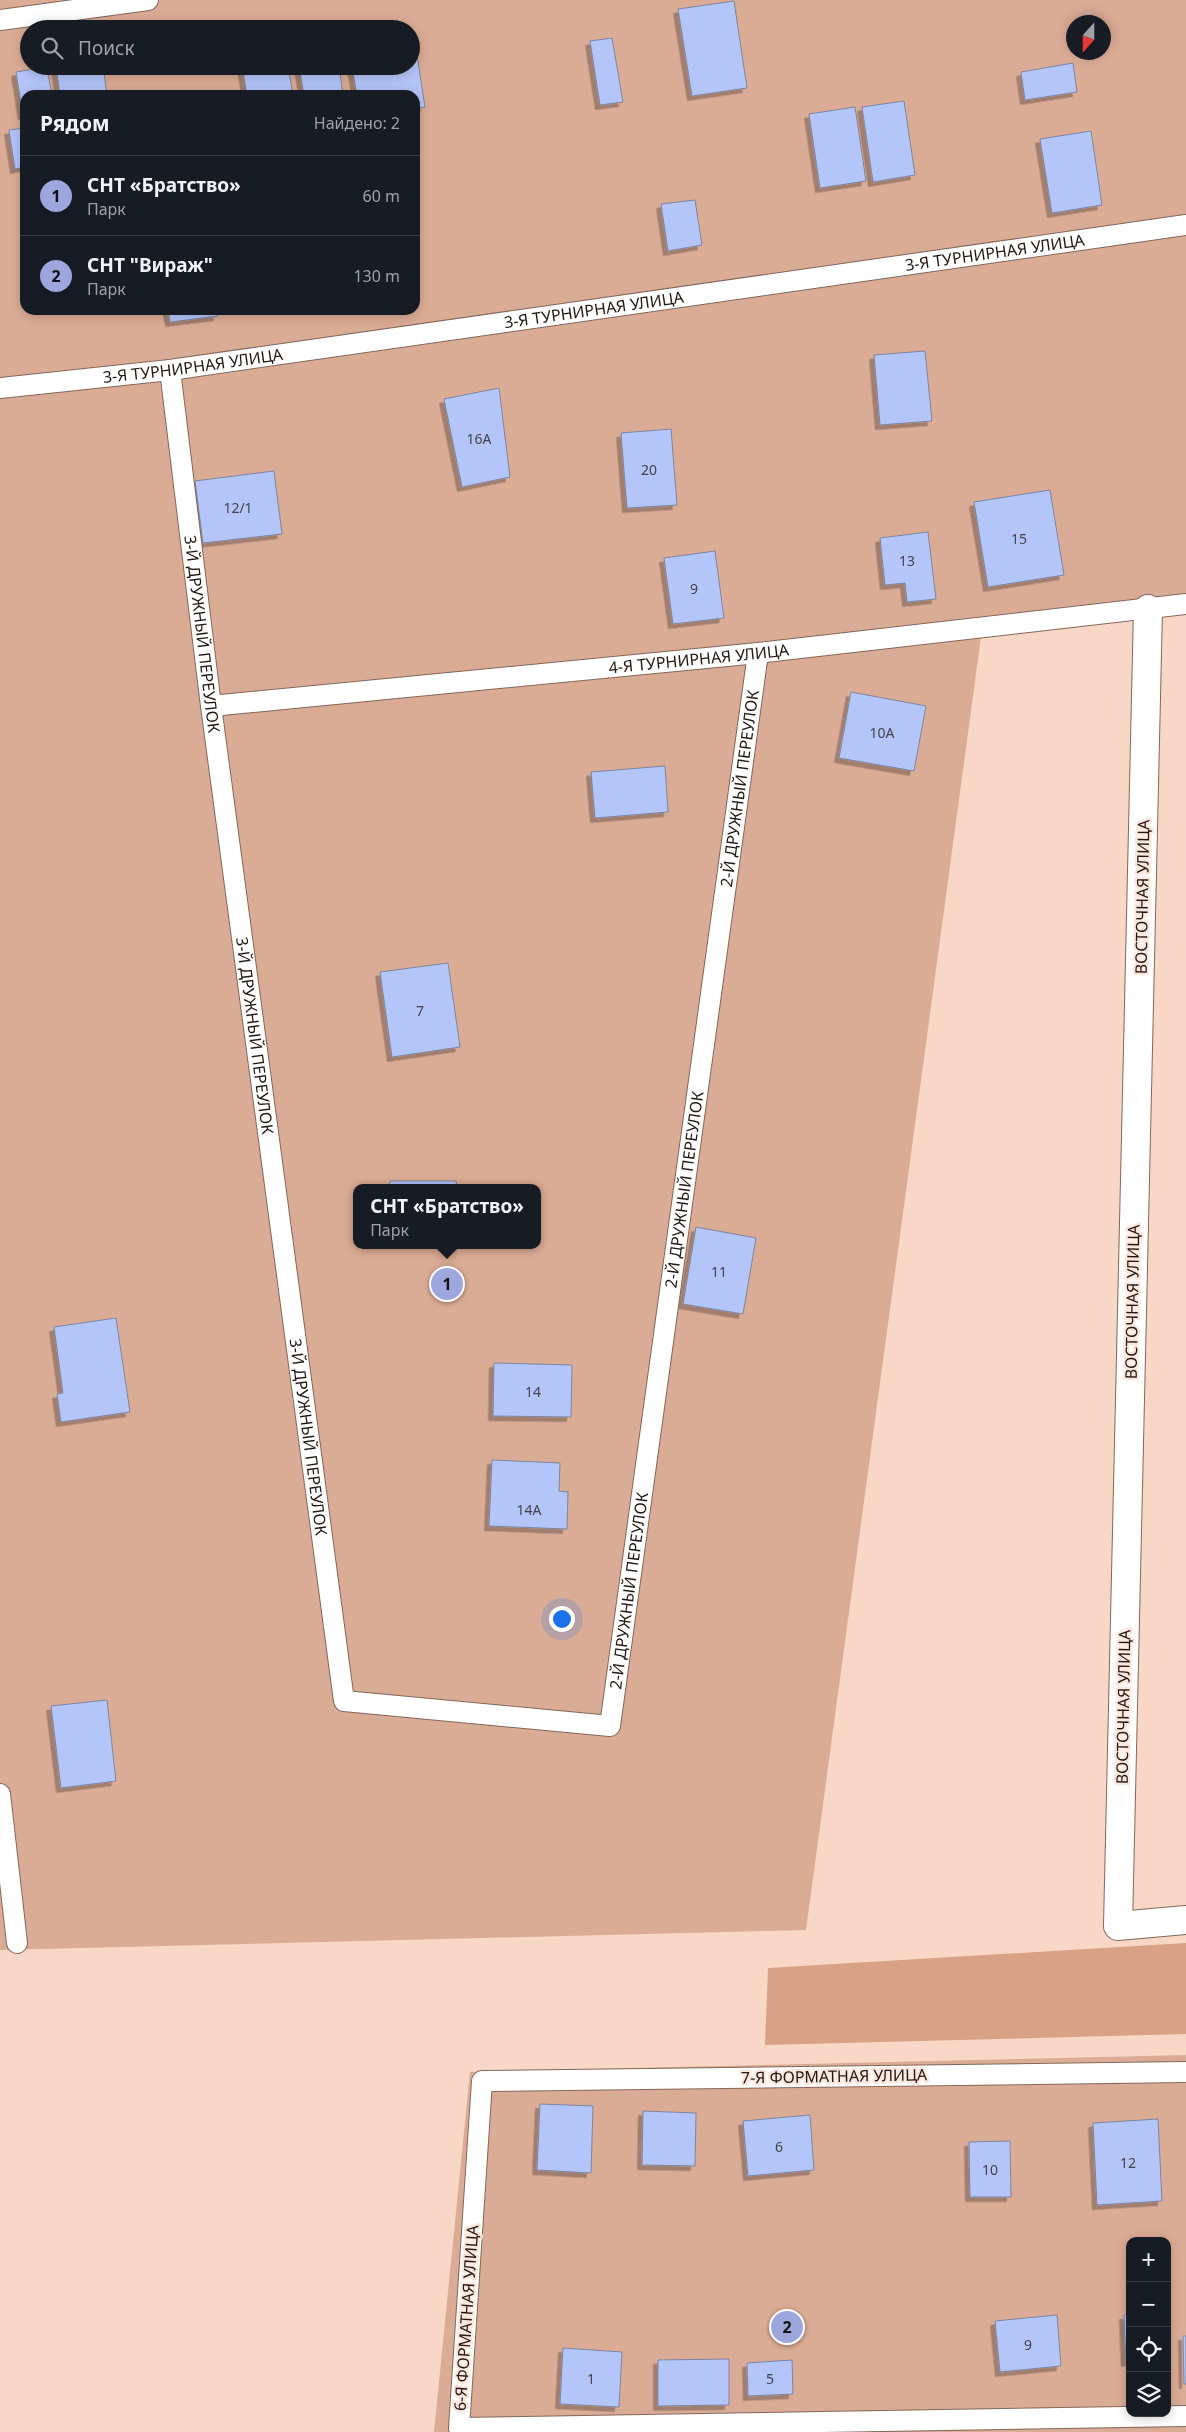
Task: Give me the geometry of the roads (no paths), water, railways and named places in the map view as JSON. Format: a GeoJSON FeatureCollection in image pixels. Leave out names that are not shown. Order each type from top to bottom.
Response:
{"type":"FeatureCollection","features":[{"type":"Feature","properties":{"kind":"street","name":"ВОСТОЧНАЯ УЛИЦА"},"geometry":{"type":"LineString","coordinates":[[1148,609],[1118,1926],[1186,1920]]}},
{"type":"Feature","properties":{"kind":"lane"},"geometry":{"type":"LineString","coordinates":[[0,20],[148,0]]}},
{"type":"Feature","properties":{"kind":"lane","name":"3-Я ТУРНИРНАЯ УЛИЦА"},"geometry":{"type":"LineString","coordinates":[[0,388],[170,370],[1186,225]]}},
{"type":"Feature","properties":{"kind":"lane","name":"3-Й ДРУЖНЫЙ ПЕРЕУЛОК"},"geometry":{"type":"LineString","coordinates":[[170,370],[211,706],[344,1701]]}},
{"type":"Feature","properties":{"kind":"lane","name":"4-Я ТУРНИРНАЯ УЛИЦА"},"geometry":{"type":"LineString","coordinates":[[211,706],[758,653],[1186,604]]}},
{"type":"Feature","properties":{"kind":"lane","name":"2-Й ДРУЖНЫЙ ПЕРЕУЛОК"},"geometry":{"type":"LineString","coordinates":[[344,1701],[610,1726],[758,653]]}},
{"type":"Feature","properties":{"kind":"lane"},"geometry":{"type":"LineString","coordinates":[[0,1794],[17,1943]]}},
{"type":"Feature","properties":{"kind":"lane","name":"7-Я ФОРМАТНАЯ УЛИЦА"},"geometry":{"type":"LineString","coordinates":[[482,2081],[1186,2072]]}},
{"type":"Feature","properties":{"kind":"lane","name":"6-Я ФОРМАТНАЯ УЛИЦА"},"geometry":{"type":"LineString","coordinates":[[482,2081],[458,2428],[966,2425],[1186,2416]]}},
{"type":"Feature","properties":{"kind":"place","name":"СНТ «Братство»"},"geometry":{"type":"Point","coordinates":[447,1284]}},
{"type":"Feature","properties":{"kind":"place","name":"СНТ \"Вираж\""},"geometry":{"type":"Point","coordinates":[787,2327]}}]}
